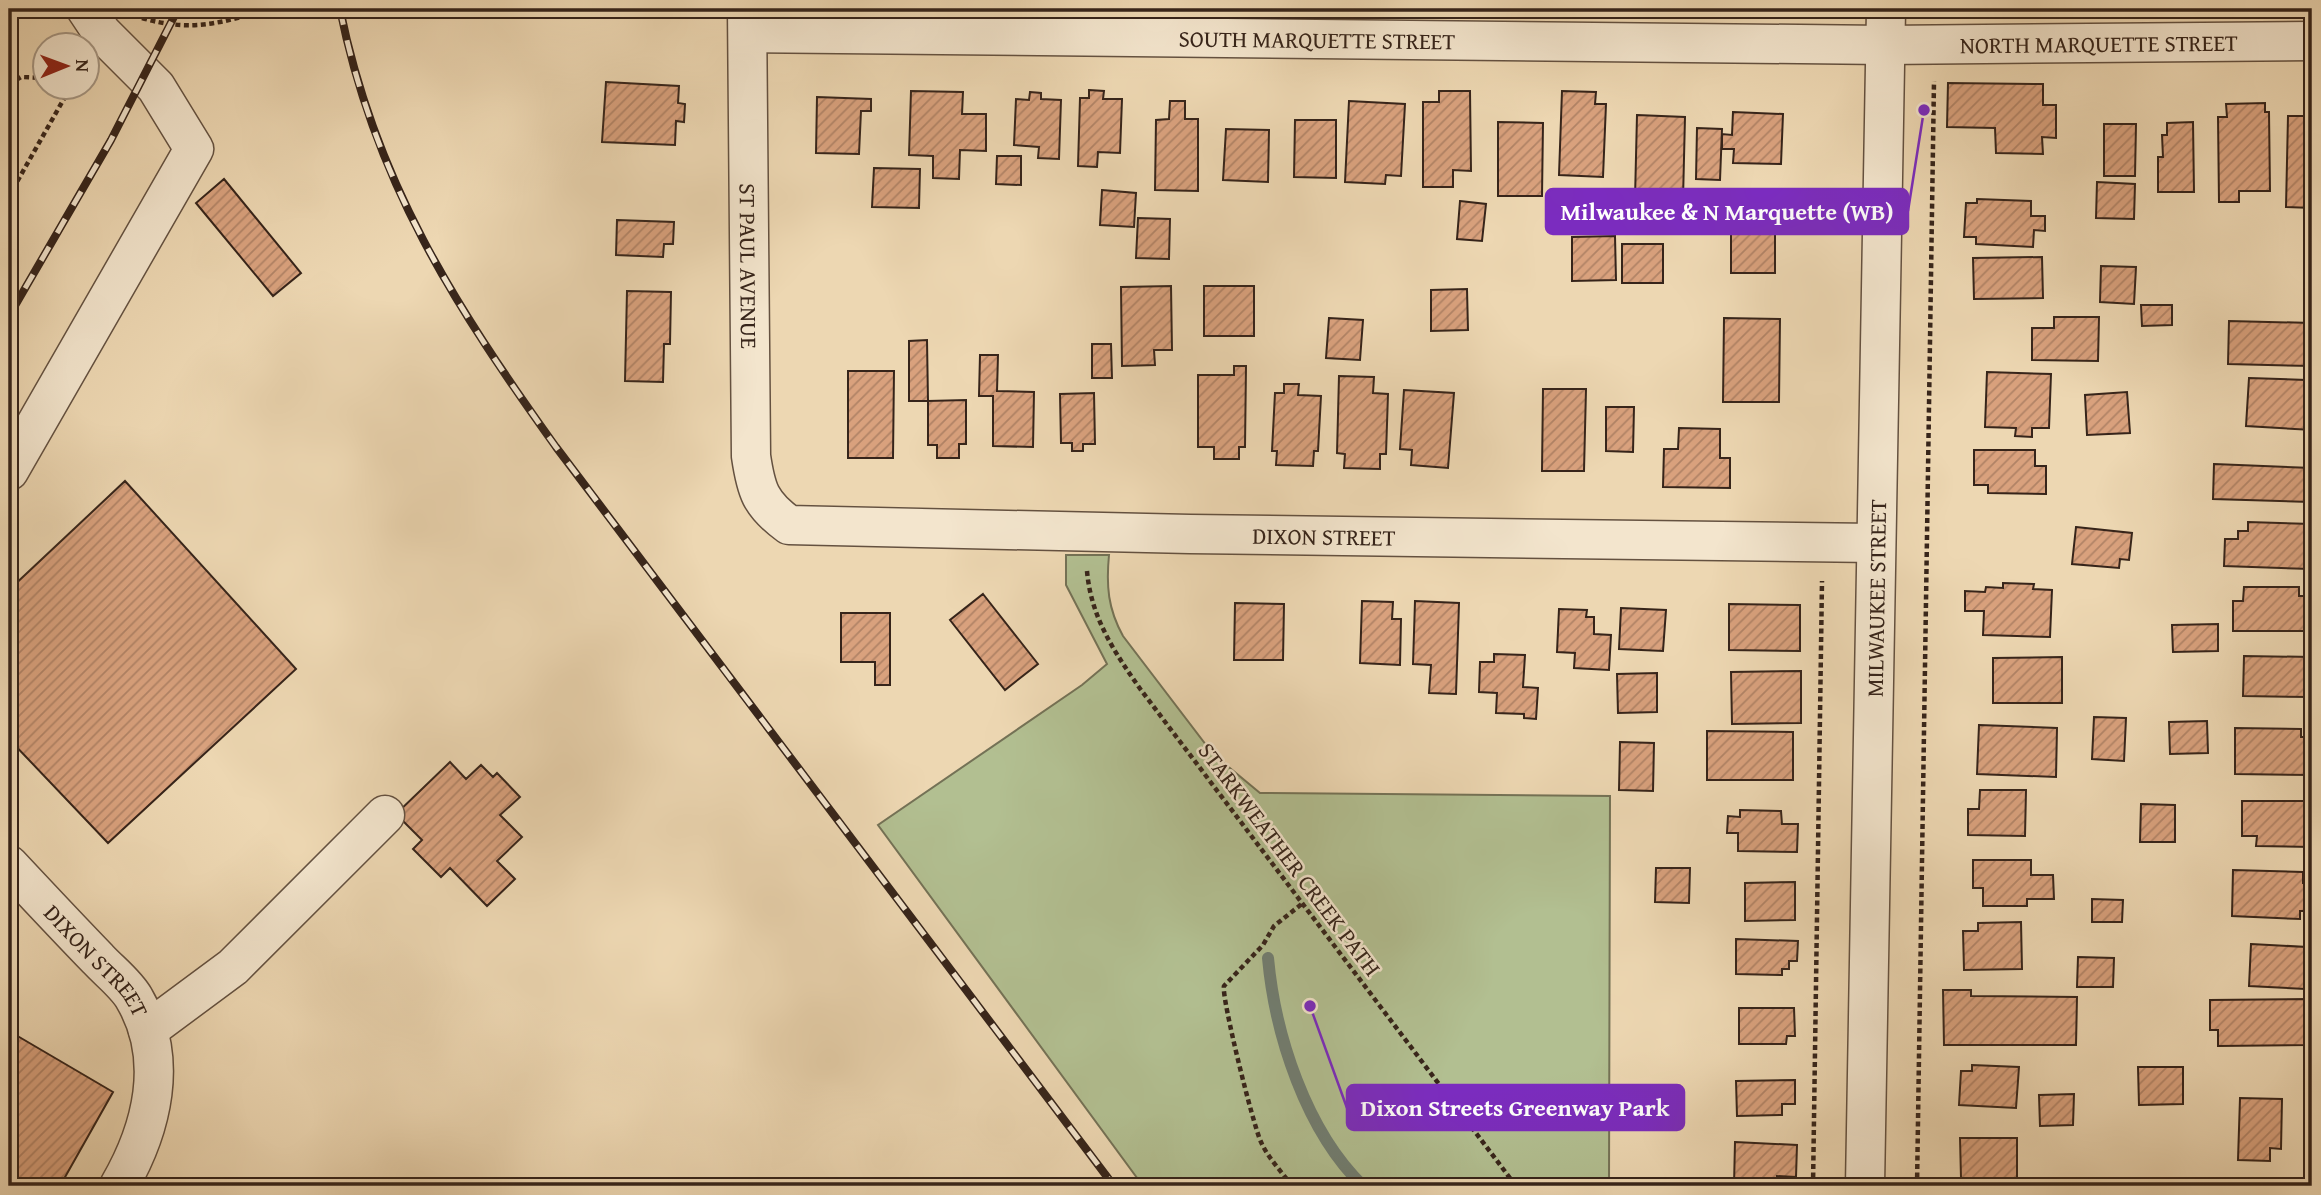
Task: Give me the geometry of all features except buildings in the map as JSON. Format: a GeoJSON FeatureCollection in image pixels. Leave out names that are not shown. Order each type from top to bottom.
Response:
{"type":"FeatureCollection","features":[{"type":"Feature","properties":{"kind":"street"},"geometry":{"type":"LineString","coordinates":[[9,471],[194,149],[156,86],[115,47],[86,9]]}},
{"type":"Feature","properties":{"kind":"street","name":"SOUTH MARQUETTE STREET"},"geometry":{"type":"LineString","coordinates":[[748,21],[1885,27]]}},
{"type":"Feature","properties":{"kind":"street","name":"ST PAUL AVENUE"},"geometry":{"type":"LineString","coordinates":[[748,21],[751,456],[756,489],[777,516]]}},
{"type":"Feature","properties":{"kind":"street","name":"NORTH MARQUETTE STREET"},"geometry":{"type":"LineString","coordinates":[[1885,27],[2312,41]]}},
{"type":"Feature","properties":{"kind":"street","name":"MILWAUKEE STREET"},"geometry":{"type":"LineString","coordinates":[[1865,1186],[1885,27]]}},
{"type":"Feature","properties":{"kind":"street","name":"DIXON STREET"},"geometry":{"type":"LineString","coordinates":[[777,516],[789,525],[1190,534],[1875,543]]}},
{"type":"Feature","properties":{"kind":"street"},"geometry":{"type":"LineString","coordinates":[[148,1030],[233,967],[385,815]]}},
{"type":"Feature","properties":{"kind":"street","name":"DIXON STREET"},"geometry":{"type":"LineString","coordinates":[[9,865],[133,996],[148,1030],[155,1072],[151,1113],[136,1155],[119,1186]]}},
{"type":"Feature","properties":{"kind":"path"},"geometry":{"type":"LineString","coordinates":[[135,15],[188,28],[217,24],[271,9]]}},
{"type":"Feature","properties":{"kind":"path"},"geometry":{"type":"LineString","coordinates":[[1917,1186],[1934,75]]}},
{"type":"Feature","properties":{"kind":"path"},"geometry":{"type":"LineString","coordinates":[[9,84],[22,77],[32,77]]}},
{"type":"Feature","properties":{"kind":"path"},"geometry":{"type":"LineString","coordinates":[[9,196],[62,102]]}},
{"type":"Feature","properties":{"kind":"path","name":"STARKWEATHER CREEK PATH"},"geometry":{"type":"LineString","coordinates":[[1101,569],[1087,568],[1088,587],[1106,639],[1516,1186]]}},
{"type":"Feature","properties":{"kind":"path"},"geometry":{"type":"LineString","coordinates":[[1809,581],[1823,582],[1813,1186]]}},
{"type":"Feature","properties":{"kind":"path"},"geometry":{"type":"LineString","coordinates":[[1292,1186],[1262,1146],[1251,1118],[1230,1013],[1222,994],[1224,986],[1263,945],[1274,926],[1303,903]]}},
{"type":"Feature","properties":{"kind":"green space"},"geometry":{"type":"Polygon","coordinates":[[[1066,555],[1109,555],[1109,597],[1123,636],[1213,754],[1260,793],[1610,796],[1609,1186],[1143,1186],[878,825],[1082,685],[1107,664],[1066,585],[1066,555]]]}},
{"type":"Feature","properties":{"kind":"waterway"},"geometry":{"type":"LineString","coordinates":[[1268,958],[1278,1018],[1297,1080],[1325,1138],[1363,1186]]}},
{"type":"Feature","properties":{"kind":"railway"},"geometry":{"type":"LineString","coordinates":[[9,316],[111,140],[178,9]]}},
{"type":"Feature","properties":{"kind":"railway"},"geometry":{"type":"LineString","coordinates":[[340,9],[355,72],[374,131],[397,186],[452,292],[519,395],[1114,1186]]}},
{"type":"Feature","properties":{"kind":"place","name":"Milwaukee & N Marquette (WB)"},"geometry":{"type":"Point","coordinates":[1924,110]}},
{"type":"Feature","properties":{"kind":"place","name":"Dixon Streets Greenway Park"},"geometry":{"type":"Point","coordinates":[1310,1006]}}]}
